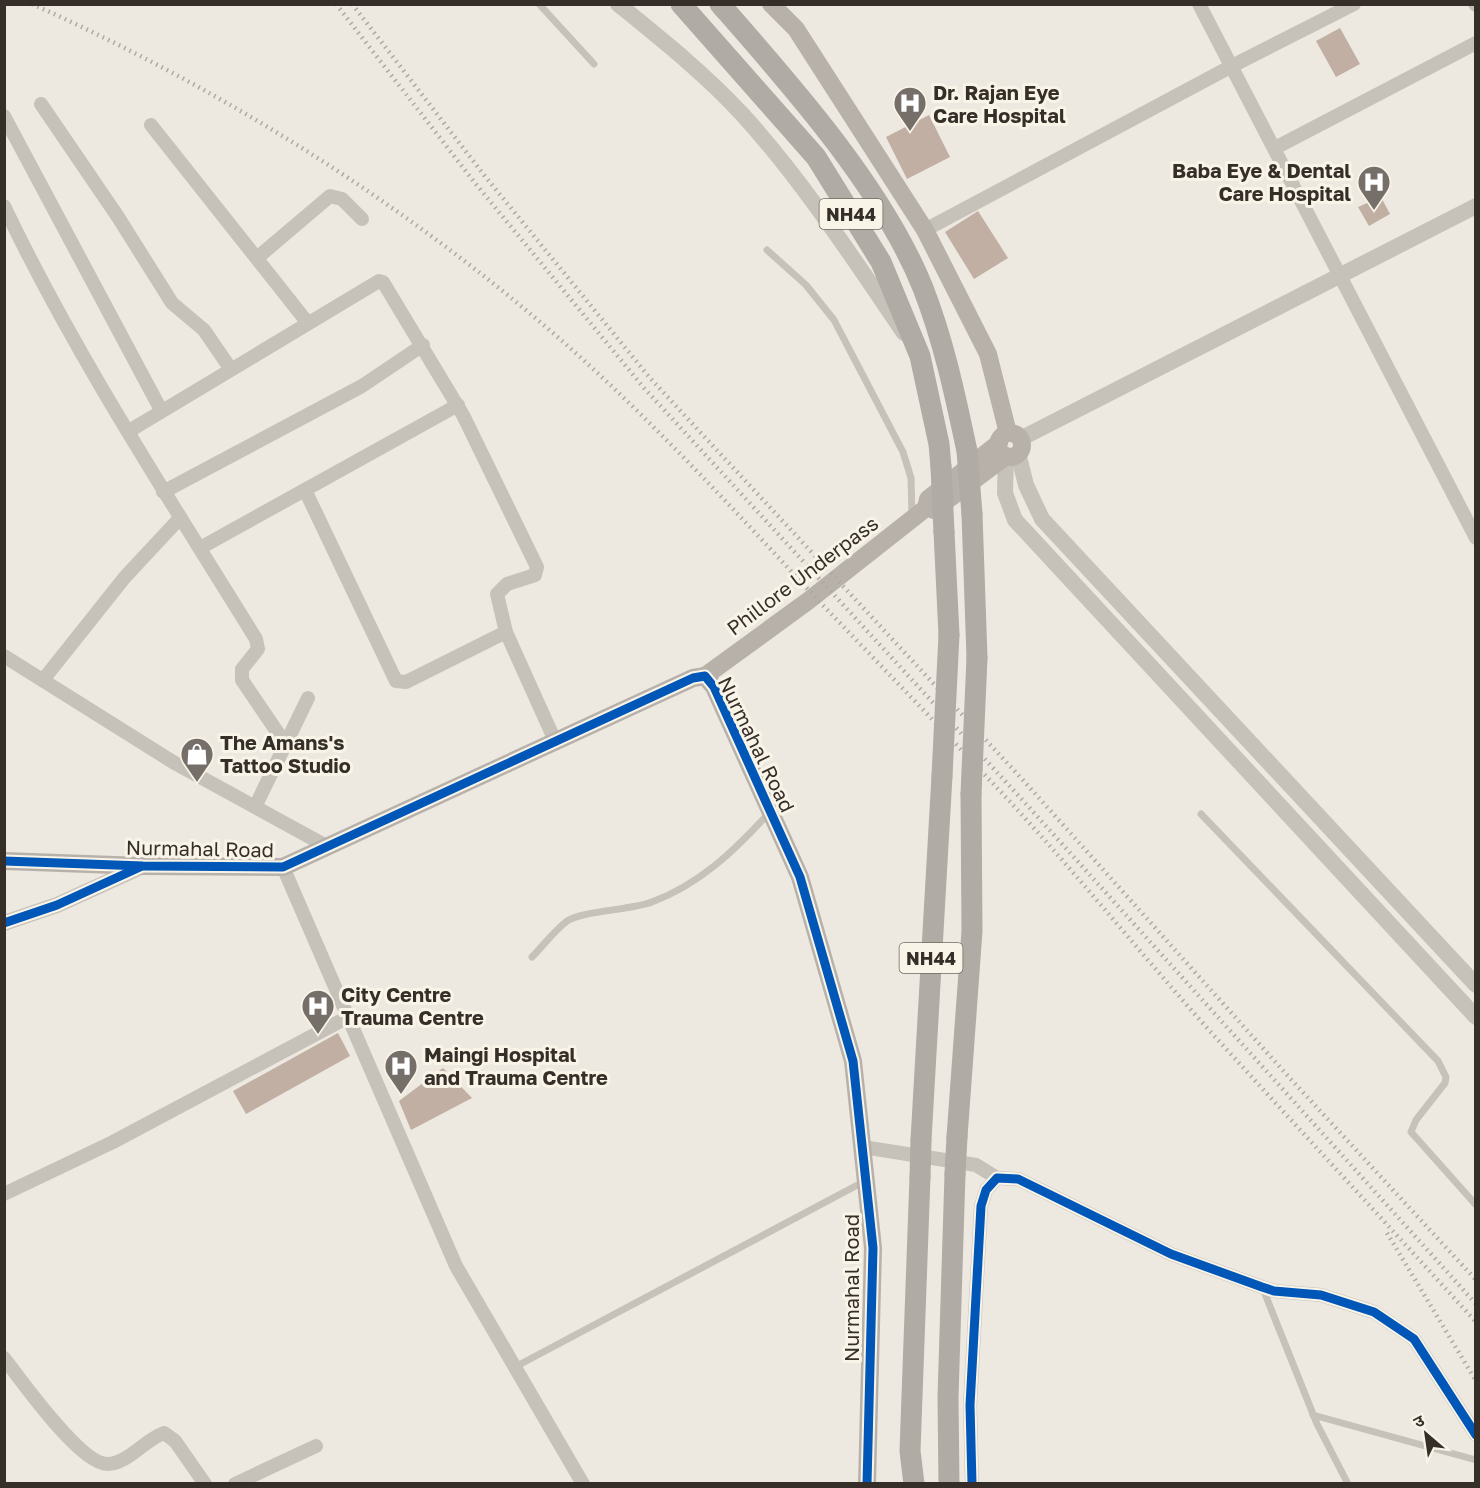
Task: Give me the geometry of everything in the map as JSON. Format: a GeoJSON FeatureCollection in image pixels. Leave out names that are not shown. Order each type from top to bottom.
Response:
{"type":"FeatureCollection","features":[{"type":"Feature","properties":{"kind":"highway","name":"NH44"},"geometry":{"type":"LineString","coordinates":[[681,4],[816,157],[881,262],[920,356],[939,444],[949,635],[921,1140],[910,1451],[914,1484]]}},
{"type":"Feature","properties":{"kind":"highway","name":"NH44"},"geometry":{"type":"LineString","coordinates":[[720,4],[793,88],[880,206],[922,286],[947,357],[967,451],[972,514],[977,658],[971,794],[972,931],[955,1174],[948,1397],[950,1484]]}},
{"type":"Feature","properties":{"kind":"main road"},"geometry":{"type":"LineString","coordinates":[[771,4],[796,29],[925,230],[988,354],[1010,446]]}},
{"type":"Feature","properties":{"kind":"main road","name":"Phillore Underpass"},"geometry":{"type":"LineString","coordinates":[[705,676],[808,601],[919,513],[936,510],[1010,446]]}},
{"type":"Feature","properties":{"kind":"main road","name":"Nurmahal Road"},"geometry":{"type":"LineString","coordinates":[[4,861],[143,866],[283,867],[693,678],[705,676],[714,687],[800,877],[853,1061],[873,1248],[867,1484]]}},
{"type":"Feature","properties":{"kind":"street"},"geometry":{"type":"LineString","coordinates":[[618,4],[693,65],[742,114],[798,185],[920,356]]}},
{"type":"Feature","properties":{"kind":"street"},"geometry":{"type":"LineString","coordinates":[[1199,4],[1476,538]]}},
{"type":"Feature","properties":{"kind":"street"},"geometry":{"type":"LineString","coordinates":[[925,230],[1353,4]]}},
{"type":"Feature","properties":{"kind":"street"},"geometry":{"type":"LineString","coordinates":[[1275,148],[1476,43]]}},
{"type":"Feature","properties":{"kind":"street"},"geometry":{"type":"LineString","coordinates":[[41,104],[118,217],[172,303],[204,330],[230,368]]}},
{"type":"Feature","properties":{"kind":"street"},"geometry":{"type":"LineString","coordinates":[[4,116],[161,410]]}},
{"type":"Feature","properties":{"kind":"street"},"geometry":{"type":"LineString","coordinates":[[151,125],[307,322]]}},
{"type":"Feature","properties":{"kind":"street"},"geometry":{"type":"LineString","coordinates":[[257,258],[330,196],[342,199],[362,219]]}},
{"type":"Feature","properties":{"kind":"street"},"geometry":{"type":"LineString","coordinates":[[4,206],[27,254],[163,492],[200,548],[257,644],[256,653],[242,669],[242,680],[286,745]]}},
{"type":"Feature","properties":{"kind":"street"},"geometry":{"type":"LineString","coordinates":[[1010,446],[1340,274],[1476,206]]}},
{"type":"Feature","properties":{"kind":"street"},"geometry":{"type":"LineString","coordinates":[[129,431],[307,322],[381,281],[423,345],[458,405],[503,493],[538,570],[535,575],[507,584],[497,594],[506,632],[556,743]]}},
{"type":"Feature","properties":{"kind":"street"},"geometry":{"type":"LineString","coordinates":[[163,492],[362,386],[423,345]]}},
{"type":"Feature","properties":{"kind":"street"},"geometry":{"type":"LineString","coordinates":[[200,548],[458,405]]}},
{"type":"Feature","properties":{"kind":"street"},"geometry":{"type":"LineString","coordinates":[[1010,446],[1042,519],[1476,985]]}},
{"type":"Feature","properties":{"kind":"street"},"geometry":{"type":"LineString","coordinates":[[1010,446],[1005,493],[1015,520],[1476,1017]]}},
{"type":"Feature","properties":{"kind":"street"},"geometry":{"type":"LineString","coordinates":[[305,490],[396,681],[406,682],[506,632]]}},
{"type":"Feature","properties":{"kind":"street"},"geometry":{"type":"LineString","coordinates":[[43,680],[125,577],[180,518]]}},
{"type":"Feature","properties":{"kind":"street"},"geometry":{"type":"LineString","coordinates":[[4,656],[173,762],[328,847]]}},
{"type":"Feature","properties":{"kind":"street"},"geometry":{"type":"LineString","coordinates":[[255,807],[308,698]]}},
{"type":"Feature","properties":{"kind":"street"},"geometry":{"type":"LineString","coordinates":[[4,924],[57,905],[143,866]]}},
{"type":"Feature","properties":{"kind":"street"},"geometry":{"type":"LineString","coordinates":[[283,867],[456,1266],[583,1484]]}},
{"type":"Feature","properties":{"kind":"street"},"geometry":{"type":"LineString","coordinates":[[4,1194],[113,1142],[348,1017]]}},
{"type":"Feature","properties":{"kind":"street"},"geometry":{"type":"LineString","coordinates":[[863,1147],[976,1165],[998,1178],[1018,1179],[1171,1254],[1274,1291],[1321,1295],[1374,1312],[1414,1340],[1476,1434]]}},
{"type":"Feature","properties":{"kind":"street"},"geometry":{"type":"LineString","coordinates":[[972,1484],[970,1405],[981,1206],[986,1190],[998,1178]]}},
{"type":"Feature","properties":{"kind":"street"},"geometry":{"type":"LineString","coordinates":[[4,1358],[73,1444],[92,1459],[106,1464],[121,1461],[164,1433],[175,1441],[205,1484]]}},
{"type":"Feature","properties":{"kind":"street"},"geometry":{"type":"LineString","coordinates":[[235,1484],[316,1446]]}},
{"type":"Feature","properties":{"kind":"lane"},"geometry":{"type":"LineString","coordinates":[[539,4],[594,64]]}},
{"type":"Feature","properties":{"kind":"lane"},"geometry":{"type":"LineString","coordinates":[[766,250],[806,285],[834,320],[903,452],[919,513]]}},
{"type":"Feature","properties":{"kind":"lane"},"geometry":{"type":"LineString","coordinates":[[532,957],[572,919],[627,910],[654,901],[706,874],[733,852],[770,812]]}},
{"type":"Feature","properties":{"kind":"lane"},"geometry":{"type":"LineString","coordinates":[[1201,814],[1438,1061],[1446,1077],[1445,1083],[1416,1120],[1412,1132],[1476,1205]]}},
{"type":"Feature","properties":{"kind":"lane"},"geometry":{"type":"LineString","coordinates":[[515,1367],[867,1179]]}},
{"type":"Feature","properties":{"kind":"lane"},"geometry":{"type":"LineString","coordinates":[[1262,1287],[1313,1415],[1348,1484]]}},
{"type":"Feature","properties":{"kind":"lane"},"geometry":{"type":"LineString","coordinates":[[1313,1415],[1476,1460]]}},
{"type":"Feature","properties":{"kind":"building"},"geometry":{"type":"Polygon","coordinates":[[[1340,28],[1360,64],[1336,77],[1316,41],[1340,28]]]}},
{"type":"Feature","properties":{"kind":"building"},"geometry":{"type":"Polygon","coordinates":[[[929,115],[950,157],[907,179],[886,137],[929,115]]]}},
{"type":"Feature","properties":{"kind":"building","name":"Baba Eye & Dental Care Hospital"},"geometry":{"type":"Polygon","coordinates":[[[1381,197],[1390,214],[1369,226],[1358,207],[1381,197]]]}},
{"type":"Feature","properties":{"kind":"building"},"geometry":{"type":"Polygon","coordinates":[[[978,211],[1008,258],[974,279],[945,232],[978,211]]]}},
{"type":"Feature","properties":{"kind":"building"},"geometry":{"type":"Polygon","coordinates":[[[338,1033],[350,1056],[246,1114],[233,1091],[338,1033]]]}},
{"type":"Feature","properties":{"kind":"building"},"geometry":{"type":"Polygon","coordinates":[[[443,1068],[472,1098],[411,1130],[399,1101],[443,1068]]]}},
{"type":"Feature","properties":{"kind":"railway"},"geometry":{"type":"LineString","coordinates":[[32,4],[98,35],[227,103],[352,180],[470,265],[527,311],[603,378],[711,486],[1013,805],[1208,1029],[1476,1322]]}},
{"type":"Feature","properties":{"kind":"railway"},"geometry":{"type":"LineString","coordinates":[[336,4],[475,183],[644,388],[1027,805],[1476,1304]]}},
{"type":"Feature","properties":{"kind":"railway"},"geometry":{"type":"LineString","coordinates":[[352,4],[484,175],[650,378],[1022,779],[1287,1075],[1476,1280]]}},
{"type":"Feature","properties":{"kind":"railway"},"geometry":{"type":"LineString","coordinates":[[1387,1233],[1476,1381]]}},
{"type":"Feature","properties":{"kind":"cycle path"},"geometry":{"type":"LineString","coordinates":[[4,861],[143,866],[283,867],[693,678],[705,676],[714,687],[800,877],[853,1061],[873,1248],[867,1484]]}},
{"type":"Feature","properties":{"kind":"cycle path"},"geometry":{"type":"LineString","coordinates":[[4,923],[57,905],[140,867]]}},
{"type":"Feature","properties":{"kind":"cycle path"},"geometry":{"type":"LineString","coordinates":[[972,1484],[970,1405],[981,1206],[986,1190],[997,1178],[1018,1179],[1171,1254],[1262,1287],[1274,1291],[1321,1295],[1374,1312],[1414,1339],[1476,1435]]}},
{"type":"Feature","properties":{"kind":"place","name":"Dr. Rajan Eye Care Hospital"},"geometry":{"type":"Point","coordinates":[910,132]}},
{"type":"Feature","properties":{"kind":"place","name":"Baba Eye & Dental Care Hospital"},"geometry":{"type":"Point","coordinates":[1374,211]}},
{"type":"Feature","properties":{"kind":"place","name":"The Amans's Tattoo Studio"},"geometry":{"type":"Point","coordinates":[197,783]}},
{"type":"Feature","properties":{"kind":"place","name":"City Centre Trauma Centre"},"geometry":{"type":"Point","coordinates":[318,1035]}},
{"type":"Feature","properties":{"kind":"place","name":"Maingi Hospital and Trauma Centre"},"geometry":{"type":"Point","coordinates":[401,1095]}}]}
